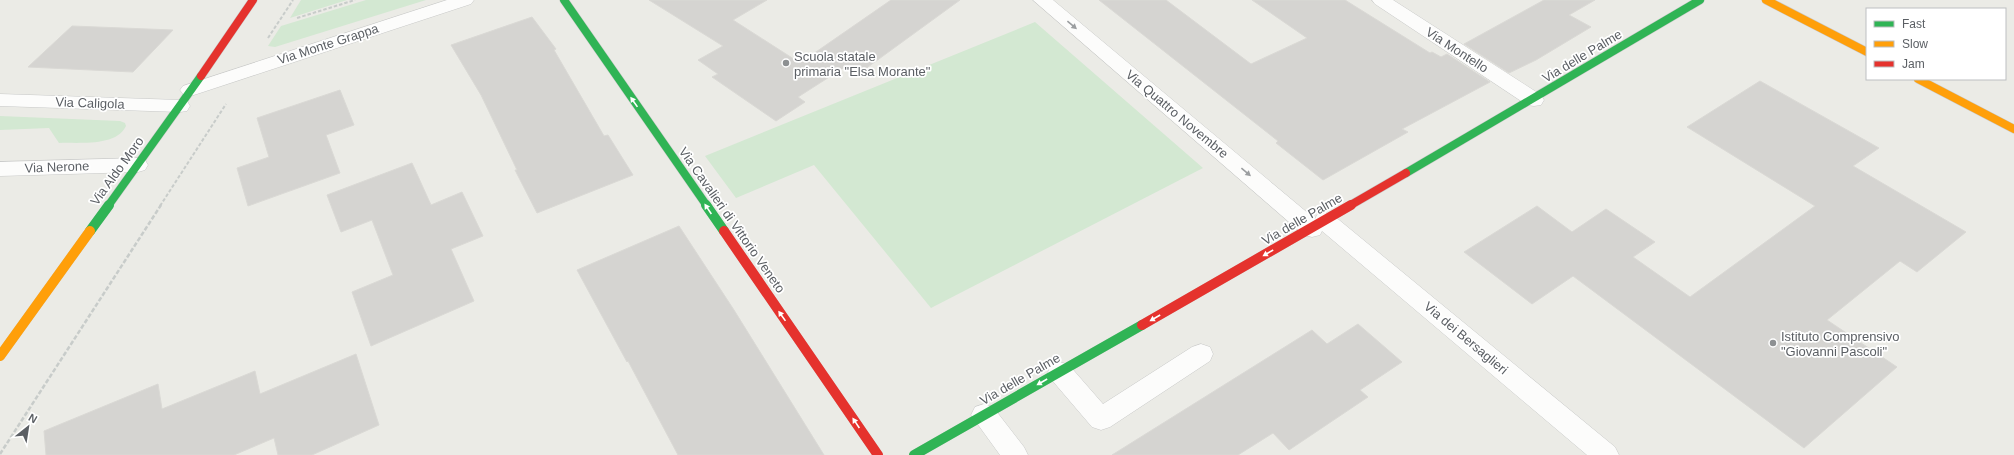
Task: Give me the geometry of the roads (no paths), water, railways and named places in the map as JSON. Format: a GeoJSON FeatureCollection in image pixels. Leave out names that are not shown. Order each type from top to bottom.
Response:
{"type":"FeatureCollection","features":[{"type":"Feature","properties":{"kind":"street","name":"Via Aldo Moro"},"geometry":{"type":"LineString","coordinates":[[0,356],[138,165],[253,0]]}},
{"type":"Feature","properties":{"kind":"street","name":"Via Monte Grappa"},"geometry":{"type":"LineString","coordinates":[[185,98],[247,70],[465,0]]}},
{"type":"Feature","properties":{"kind":"street","name":"Via Cavalieri di Vittorio Veneto"},"geometry":{"type":"LineString","coordinates":[[564,0],[878,455]]}},
{"type":"Feature","properties":{"kind":"street","name":"Via Quattro Novembre"},"geometry":{"type":"LineString","coordinates":[[1042,0],[1313,228]]}},
{"type":"Feature","properties":{"kind":"street","name":"Via Montello"},"geometry":{"type":"LineString","coordinates":[[1380,0],[1534,100]]}},
{"type":"Feature","properties":{"kind":"street","name":"Via delle Palme"},"geometry":{"type":"LineString","coordinates":[[914,455],[1313,228],[1534,100],[1700,0]]}},
{"type":"Feature","properties":{"kind":"street"},"geometry":{"type":"LineString","coordinates":[[1766,0],[1866,51]]}},
{"type":"Feature","properties":{"kind":"street"},"geometry":{"type":"LineString","coordinates":[[1920,80],[2014,129]]}},
{"type":"Feature","properties":{"kind":"street","name":"Via Caligola"},"geometry":{"type":"LineString","coordinates":[[0,100],[185,98]]}},
{"type":"Feature","properties":{"kind":"street","name":"Via Nerone"},"geometry":{"type":"LineString","coordinates":[[0,169],[138,165]]}},
{"type":"Feature","properties":{"kind":"street","name":"Via dei Bersaglieri"},"geometry":{"type":"LineString","coordinates":[[1313,228],[1606,455]]}},
{"type":"Feature","properties":{"kind":"street"},"geometry":{"type":"LineString","coordinates":[[1060,372],[1101,419],[1201,354]]}},
{"type":"Feature","properties":{"kind":"street"},"geometry":{"type":"LineString","coordinates":[[984,415],[1015,455]]}},
{"type":"Feature","properties":{"kind":"place","name":"Scuola statale primaria \"Elsa Morante\""},"geometry":{"type":"Point","coordinates":[786,63]}},
{"type":"Feature","properties":{"kind":"place","name":"Istituto Comprensivo \"Giovanni Pascoli\""},"geometry":{"type":"Point","coordinates":[1773,343]}}]}
